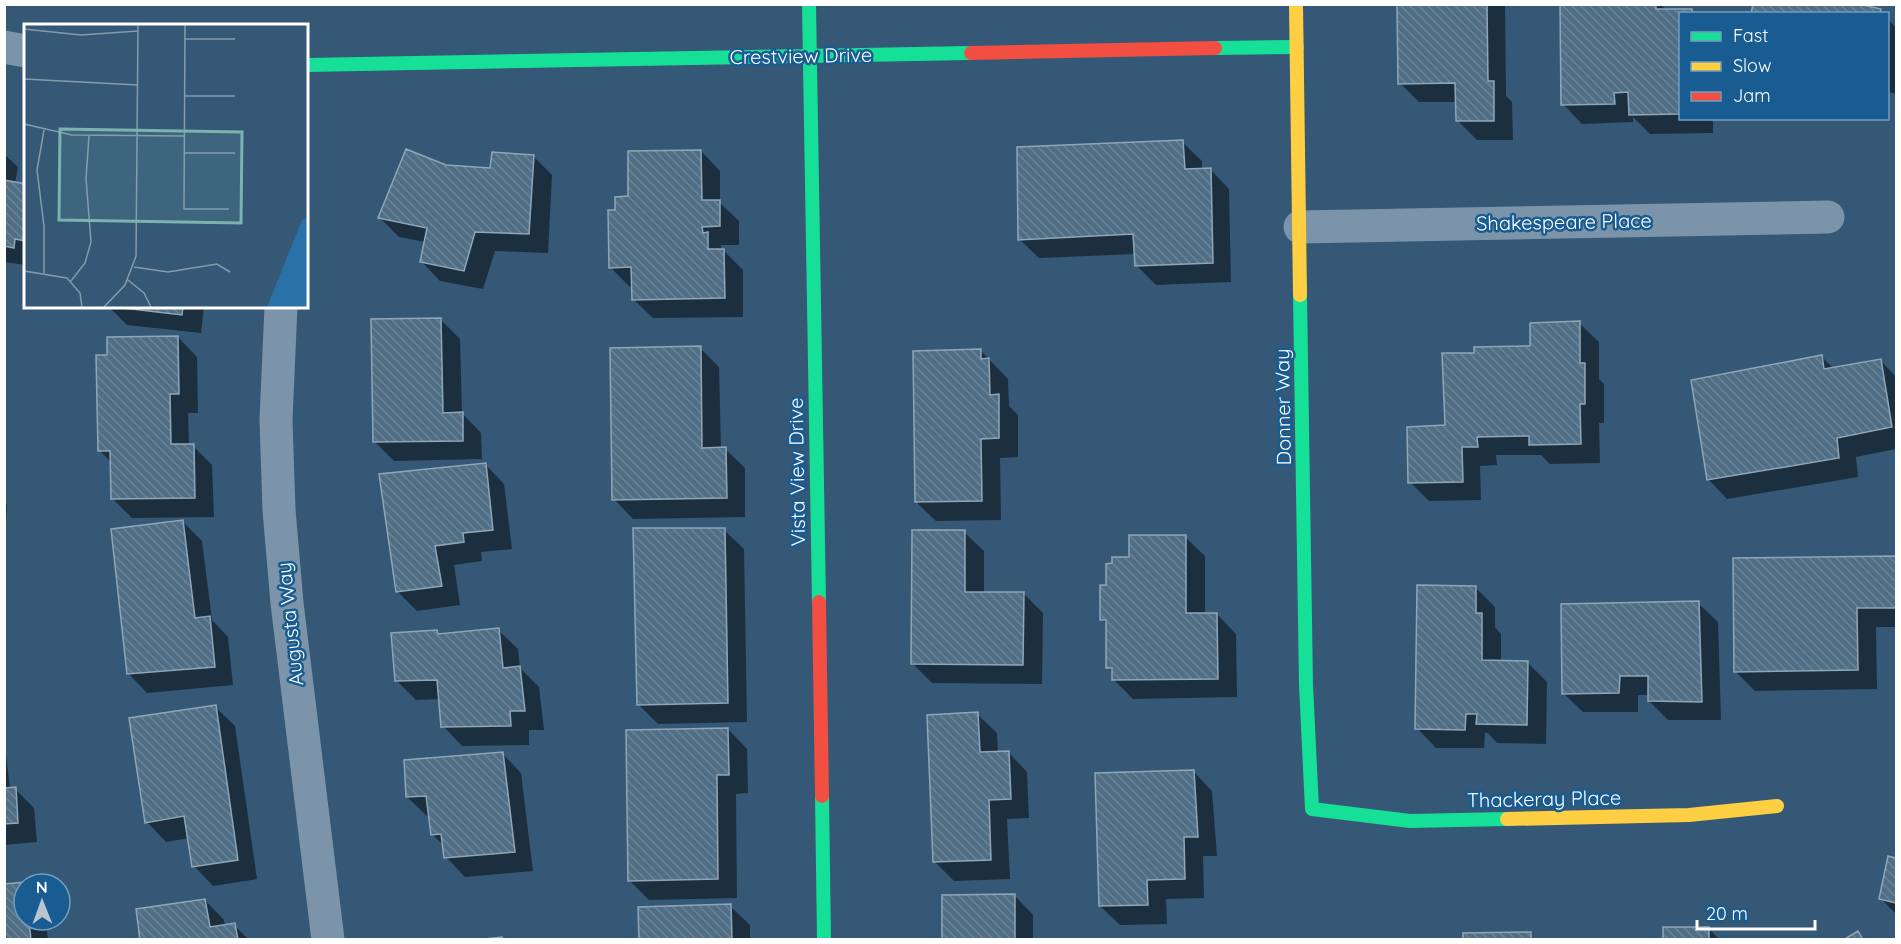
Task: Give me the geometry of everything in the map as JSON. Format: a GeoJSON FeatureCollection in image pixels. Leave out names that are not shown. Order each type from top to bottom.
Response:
{"type":"FeatureCollection","features":[{"type":"Feature","properties":{"kind":"street","name":"Vista View Drive"},"geometry":{"type":"LineString","coordinates":[[809,4],[824,939]]}},
{"type":"Feature","properties":{"kind":"street","name":"Donner Way"},"geometry":{"type":"LineString","coordinates":[[1296,4],[1306,685],[1312,808]]}},
{"type":"Feature","properties":{"kind":"street"},"geometry":{"type":"LineString","coordinates":[[4,47],[24,51]]}},
{"type":"Feature","properties":{"kind":"street","name":"Crestview Drive"},"geometry":{"type":"LineString","coordinates":[[308,65],[1296,47]]}},
{"type":"Feature","properties":{"kind":"street","name":"Shakespeare Place"},"geometry":{"type":"LineString","coordinates":[[1300,227],[1828,217]]}},
{"type":"Feature","properties":{"kind":"street","name":"Augusta Way"},"geometry":{"type":"LineString","coordinates":[[280,308],[276,420],[279,510],[287,603],[328,939]]}},
{"type":"Feature","properties":{"kind":"street","name":"Thackeray Place"},"geometry":{"type":"LineString","coordinates":[[1312,808],[1410,821],[1689,815],[1777,806]]}},
{"type":"Feature","properties":{"kind":"building"},"geometry":{"type":"Polygon","coordinates":[[[1397,4],[1487,4],[1488,81],[1494,81],[1494,121],[1456,121],[1455,83],[1398,84],[1397,4]]]}},
{"type":"Feature","properties":{"kind":"building"},"geometry":{"type":"Polygon","coordinates":[[[1560,4],[1656,4],[1656,9],[1692,9],[1692,12],[1679,12],[1679,114],[1629,115],[1628,92],[1614,93],[1615,104],[1561,105],[1560,4]]]}},
{"type":"Feature","properties":{"kind":"building"},"geometry":{"type":"Polygon","coordinates":[[[1753,4],[1859,4],[1881,9],[1880,12],[1751,12],[1753,4]]]}},
{"type":"Feature","properties":{"kind":"building"},"geometry":{"type":"Polygon","coordinates":[[[1183,140],[1185,169],[1211,168],[1213,263],[1135,266],[1133,234],[1018,240],[1017,147],[1183,140]]]}},
{"type":"Feature","properties":{"kind":"building"},"geometry":{"type":"Polygon","coordinates":[[[406,149],[446,165],[490,168],[492,152],[534,155],[529,234],[475,232],[464,271],[420,262],[427,228],[378,218],[406,149]]]}},
{"type":"Feature","properties":{"kind":"building"},"geometry":{"type":"Polygon","coordinates":[[[701,150],[702,200],[720,200],[720,226],[702,227],[703,233],[708,232],[708,249],[724,249],[725,298],[632,300],[631,267],[609,268],[608,210],[615,210],[615,197],[628,196],[628,151],[701,150]]]}},
{"type":"Feature","properties":{"kind":"building"},"geometry":{"type":"Polygon","coordinates":[[[4,180],[24,184],[24,241],[15,239],[14,248],[4,246],[4,180]]]}},
{"type":"Feature","properties":{"kind":"building"},"geometry":{"type":"Polygon","coordinates":[[[123,308],[183,308],[182,315],[123,308]]]}},
{"type":"Feature","properties":{"kind":"building"},"geometry":{"type":"Polygon","coordinates":[[[441,318],[443,413],[463,412],[463,441],[373,442],[371,319],[441,318]]]}},
{"type":"Feature","properties":{"kind":"building"},"geometry":{"type":"Polygon","coordinates":[[[1580,321],[1580,363],[1585,363],[1585,404],[1580,404],[1581,444],[1529,445],[1529,436],[1477,437],[1478,447],[1462,447],[1463,482],[1408,483],[1407,427],[1445,425],[1442,353],[1474,353],[1474,347],[1530,346],[1530,323],[1580,321]]]}},
{"type":"Feature","properties":{"kind":"building"},"geometry":{"type":"Polygon","coordinates":[[[178,336],[179,394],[170,394],[171,444],[194,444],[195,498],[111,499],[110,451],[98,451],[96,355],[107,355],[107,337],[178,336]]]}},
{"type":"Feature","properties":{"kind":"building"},"geometry":{"type":"Polygon","coordinates":[[[701,346],[702,448],[726,447],[727,498],[612,500],[610,348],[701,346]]]}},
{"type":"Feature","properties":{"kind":"building"},"geometry":{"type":"Polygon","coordinates":[[[981,349],[981,359],[989,358],[990,395],[999,394],[999,438],[981,439],[982,501],[915,502],[913,351],[981,349]]]}},
{"type":"Feature","properties":{"kind":"building"},"geometry":{"type":"Polygon","coordinates":[[[1822,355],[1824,369],[1881,359],[1892,427],[1837,438],[1839,458],[1707,480],[1691,380],[1822,355]]]}},
{"type":"Feature","properties":{"kind":"building"},"geometry":{"type":"Polygon","coordinates":[[[486,463],[493,530],[463,533],[464,542],[435,546],[442,586],[396,592],[379,474],[486,463]]]}},
{"type":"Feature","properties":{"kind":"building"},"geometry":{"type":"Polygon","coordinates":[[[183,520],[195,618],[210,616],[215,667],[127,674],[111,529],[183,520]]]}},
{"type":"Feature","properties":{"kind":"building"},"geometry":{"type":"Polygon","coordinates":[[[633,528],[725,528],[728,703],[637,705],[633,528]]]}},
{"type":"Feature","properties":{"kind":"building"},"geometry":{"type":"Polygon","coordinates":[[[912,530],[965,530],[965,592],[1024,592],[1023,665],[911,664],[912,530]]]}},
{"type":"Feature","properties":{"kind":"building"},"geometry":{"type":"Polygon","coordinates":[[[1129,535],[1186,535],[1186,613],[1217,613],[1218,679],[1112,680],[1112,668],[1106,668],[1106,620],[1100,620],[1100,585],[1106,585],[1106,564],[1112,563],[1112,557],[1129,557],[1129,535]]]}},
{"type":"Feature","properties":{"kind":"building"},"geometry":{"type":"Polygon","coordinates":[[[1896,556],[1896,608],[1857,608],[1858,670],[1734,672],[1733,558],[1896,556]]]}},
{"type":"Feature","properties":{"kind":"building"},"geometry":{"type":"Polygon","coordinates":[[[1417,585],[1476,586],[1476,613],[1482,613],[1482,660],[1528,661],[1527,725],[1476,724],[1477,714],[1466,714],[1465,730],[1415,729],[1417,585]]]}},
{"type":"Feature","properties":{"kind":"building"},"geometry":{"type":"Polygon","coordinates":[[[1699,601],[1702,702],[1648,701],[1648,676],[1620,676],[1619,693],[1562,694],[1561,604],[1699,601]]]}},
{"type":"Feature","properties":{"kind":"building"},"geometry":{"type":"Polygon","coordinates":[[[499,628],[503,668],[520,666],[525,711],[510,711],[511,726],[441,727],[437,680],[395,681],[391,633],[437,630],[438,634],[499,628]]]}},
{"type":"Feature","properties":{"kind":"building"},"geometry":{"type":"Polygon","coordinates":[[[216,705],[238,860],[192,867],[184,816],[145,823],[129,718],[216,705]]]}},
{"type":"Feature","properties":{"kind":"building"},"geometry":{"type":"Polygon","coordinates":[[[978,712],[980,752],[1009,751],[1011,799],[989,800],[991,860],[933,862],[927,715],[978,712]]]}},
{"type":"Feature","properties":{"kind":"building"},"geometry":{"type":"Polygon","coordinates":[[[728,728],[729,775],[717,775],[718,879],[628,881],[626,730],[728,728]]]}},
{"type":"Feature","properties":{"kind":"building"},"geometry":{"type":"Polygon","coordinates":[[[503,752],[515,852],[444,858],[441,834],[431,835],[426,796],[406,797],[404,760],[503,752]]]}},
{"type":"Feature","properties":{"kind":"building"},"geometry":{"type":"Polygon","coordinates":[[[1194,770],[1198,837],[1184,837],[1185,879],[1147,880],[1148,905],[1099,906],[1095,773],[1194,770]]]}},
{"type":"Feature","properties":{"kind":"building"},"geometry":{"type":"Polygon","coordinates":[[[16,787],[18,823],[4,824],[4,788],[16,787]]]}},
{"type":"Feature","properties":{"kind":"building"},"geometry":{"type":"Polygon","coordinates":[[[1888,856],[1896,858],[1896,903],[1879,899],[1888,856]]]}},
{"type":"Feature","properties":{"kind":"building"},"geometry":{"type":"Polygon","coordinates":[[[12,883],[12,932],[30,932],[31,940],[4,940],[4,884],[12,883]]]}},
{"type":"Feature","properties":{"kind":"building"},"geometry":{"type":"Polygon","coordinates":[[[1015,894],[1015,940],[942,940],[942,895],[1015,894]]]}},
{"type":"Feature","properties":{"kind":"building"},"geometry":{"type":"Polygon","coordinates":[[[205,899],[210,927],[235,923],[238,940],[140,940],[136,909],[205,899]]]}},
{"type":"Feature","properties":{"kind":"building"},"geometry":{"type":"Polygon","coordinates":[[[731,904],[732,940],[639,940],[638,907],[731,904]]]}},
{"type":"Feature","properties":{"kind":"building"},"geometry":{"type":"Polygon","coordinates":[[[1663,927],[1709,927],[1709,940],[1663,940],[1663,927]]]}},
{"type":"Feature","properties":{"kind":"building"},"geometry":{"type":"Polygon","coordinates":[[[1858,931],[1863,940],[1843,940],[1858,931]]]}},
{"type":"Feature","properties":{"kind":"building"},"geometry":{"type":"Polygon","coordinates":[[[1531,932],[1531,940],[1463,940],[1463,933],[1531,932]]]}},
{"type":"Feature","properties":{"kind":"building"},"geometry":{"type":"Polygon","coordinates":[[[502,937],[503,940],[475,940],[502,937]]]}},
{"type":"Feature","properties":{"kind":"traffic: fast"},"geometry":{"type":"LineString","coordinates":[[809,4],[819,602]]}},
{"type":"Feature","properties":{"kind":"traffic: fast"},"geometry":{"type":"LineString","coordinates":[[1215,48],[1297,47]]}},
{"type":"Feature","properties":{"kind":"traffic: fast"},"geometry":{"type":"LineString","coordinates":[[308,65],[971,53]]}},
{"type":"Feature","properties":{"kind":"traffic: fast"},"geometry":{"type":"LineString","coordinates":[[1300,295],[1306,685],[1312,809],[1410,821],[1507,819]]}},
{"type":"Feature","properties":{"kind":"traffic: fast"},"geometry":{"type":"LineString","coordinates":[[822,796],[824,940]]}},
{"type":"Feature","properties":{"kind":"traffic: slow"},"geometry":{"type":"LineString","coordinates":[[1296,4],[1300,295]]}},
{"type":"Feature","properties":{"kind":"traffic: slow"},"geometry":{"type":"LineString","coordinates":[[1507,819],[1689,815],[1777,806]]}},
{"type":"Feature","properties":{"kind":"traffic: jam"},"geometry":{"type":"LineString","coordinates":[[971,53],[1215,48]]}},
{"type":"Feature","properties":{"kind":"traffic: jam"},"geometry":{"type":"LineString","coordinates":[[819,602],[822,796]]}}]}
